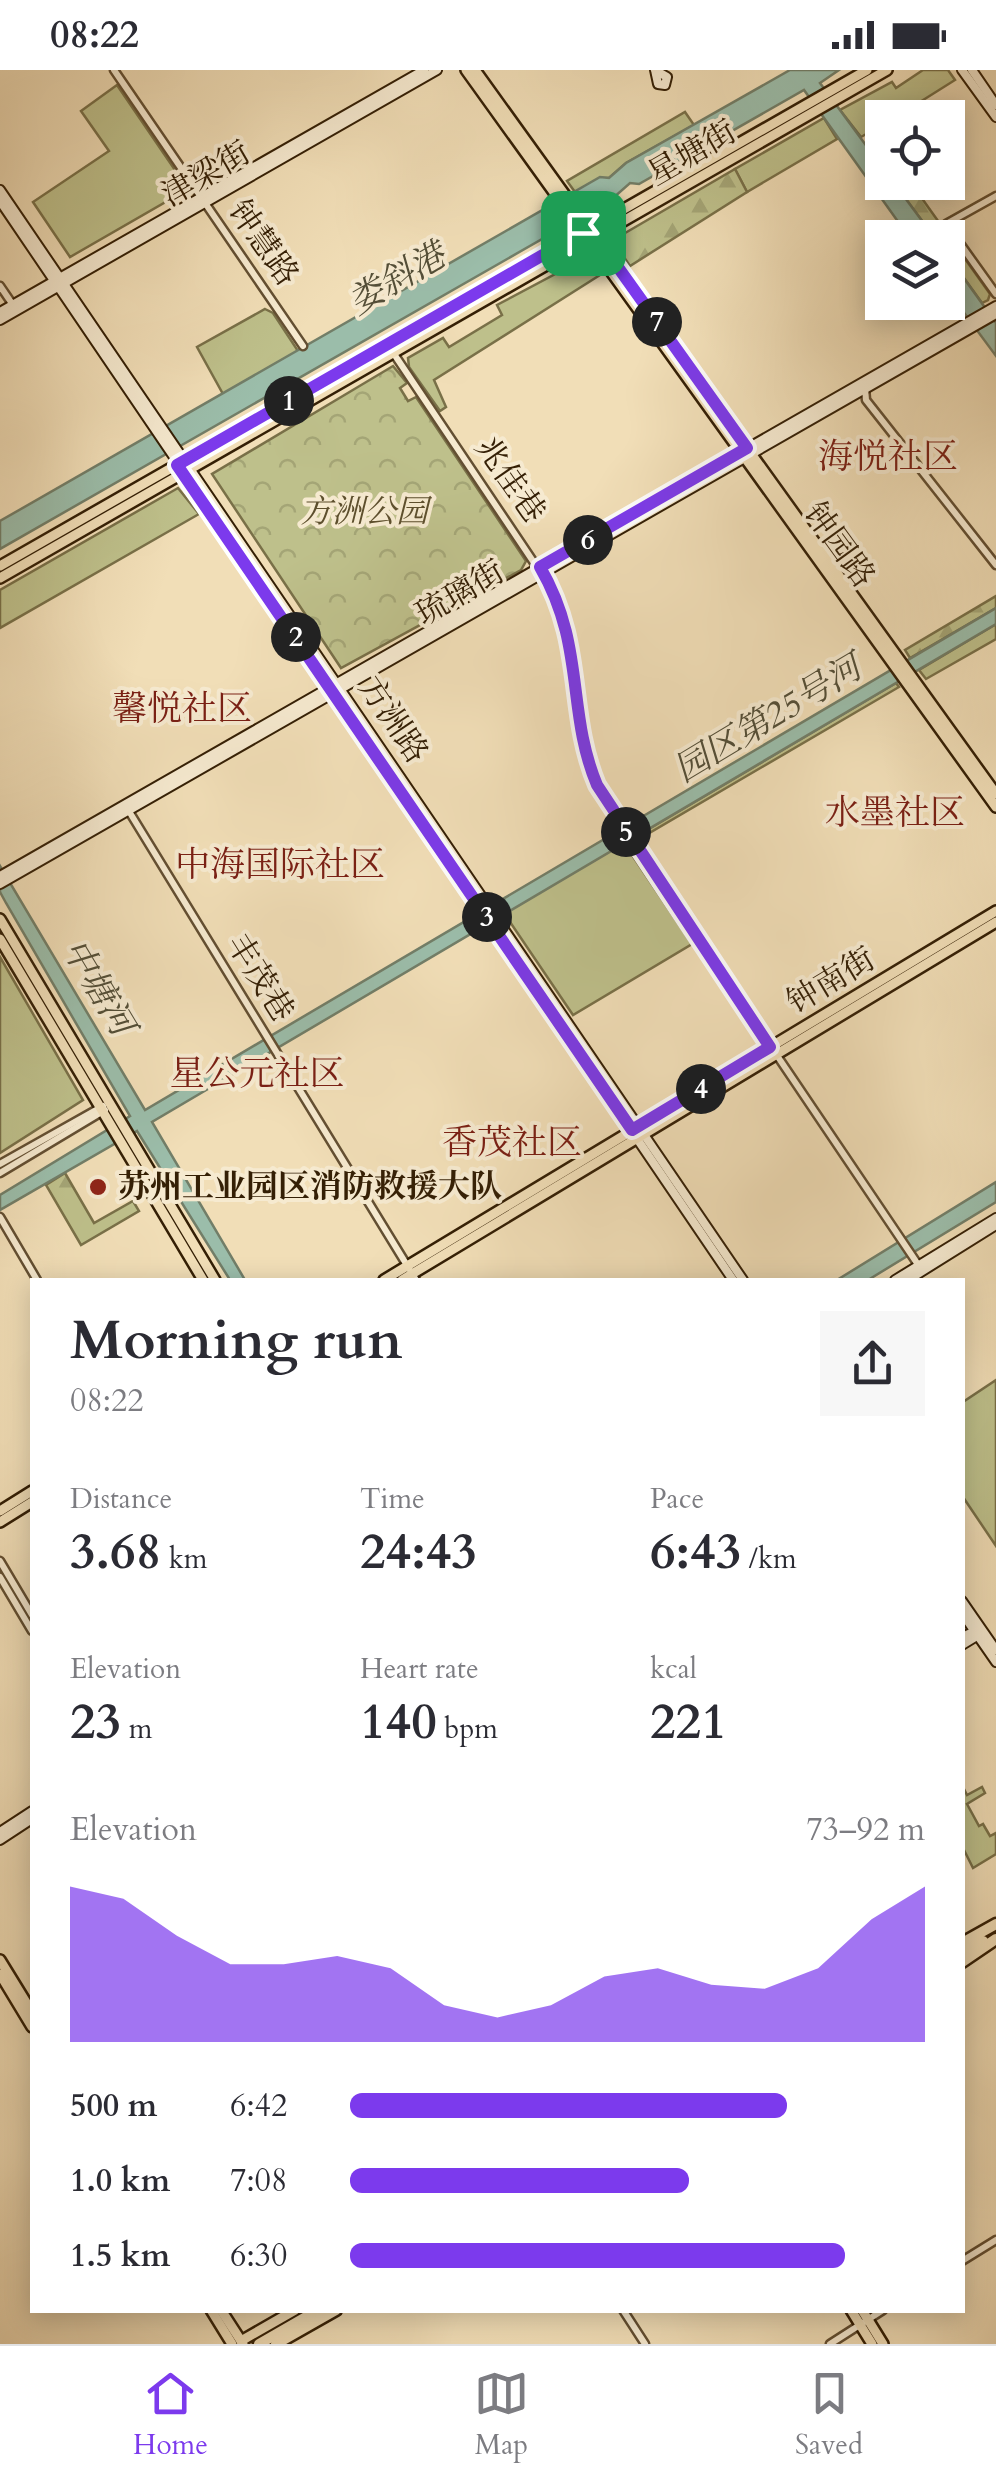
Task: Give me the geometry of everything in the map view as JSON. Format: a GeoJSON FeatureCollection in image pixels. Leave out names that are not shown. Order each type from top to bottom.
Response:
{"type":"FeatureCollection","features":[{"type":"Feature","properties":{"kind":"highway"},"geometry":{"type":"LineString","coordinates":[[965,1938],[996,1921]]}},
{"type":"Feature","properties":{"kind":"highway"},"geometry":{"type":"LineString","coordinates":[[965,1956],[996,1937]]}},
{"type":"Feature","properties":{"kind":"highway"},"geometry":{"type":"LineString","coordinates":[[259,2344],[309,2313]]}},
{"type":"Feature","properties":{"kind":"highway"},"geometry":{"type":"LineString","coordinates":[[276,2344],[331,2313]]}},
{"type":"Feature","properties":{"kind":"main road","name":"津梁街"},"geometry":{"type":"LineString","coordinates":[[204,200],[424,70]]}},
{"type":"Feature","properties":{"kind":"main road","name":"津梁街"},"geometry":{"type":"LineString","coordinates":[[0,316],[437,70]]}},
{"type":"Feature","properties":{"kind":"main road","name":"钟园路"},"geometry":{"type":"LineString","coordinates":[[466,70],[996,794]]}},
{"type":"Feature","properties":{"kind":"main road","name":"钟园路"},"geometry":{"type":"LineString","coordinates":[[475,70],[564,199]]}},
{"type":"Feature","properties":{"kind":"main road","name":"星塘街"},"geometry":{"type":"LineString","coordinates":[[830,97],[867,70]]}},
{"type":"Feature","properties":{"kind":"main road","name":"星塘街"},"geometry":{"type":"LineString","coordinates":[[0,566],[184,466],[830,97],[887,70]]}},
{"type":"Feature","properties":{"kind":"main road"},"geometry":{"type":"LineString","coordinates":[[962,70],[996,117]]}},
{"type":"Feature","properties":{"kind":"main road"},"geometry":{"type":"LineString","coordinates":[[972,70],[996,106]]}},
{"type":"Feature","properties":{"kind":"main road","name":"方洲路"},"geometry":{"type":"LineString","coordinates":[[0,190],[638,1133],[742,1278]]}},
{"type":"Feature","properties":{"kind":"main road","name":"方洲路"},"geometry":{"type":"LineString","coordinates":[[0,201],[59,282]]}},
{"type":"Feature","properties":{"kind":"main road","name":"琉璃街"},"geometry":{"type":"LineString","coordinates":[[3,878],[992,312]]}},
{"type":"Feature","properties":{"kind":"main road","name":"星塘街"},"geometry":{"type":"LineString","coordinates":[[0,578],[184,466]]}},
{"type":"Feature","properties":{"kind":"main road","name":"钟园路"},"geometry":{"type":"LineString","coordinates":[[908,676],[996,807]]}},
{"type":"Feature","properties":{"kind":"main road","name":"钟南街"},"geometry":{"type":"LineString","coordinates":[[412,1273],[996,910]]}},
{"type":"Feature","properties":{"kind":"main road"},"geometry":{"type":"LineString","coordinates":[[0,919],[104,1108]]}},
{"type":"Feature","properties":{"kind":"main road","name":"钟南街"},"geometry":{"type":"LineString","coordinates":[[772,1051],[996,922]]}},
{"type":"Feature","properties":{"kind":"main road"},"geometry":{"type":"LineString","coordinates":[[0,940],[116,1125],[202,1278]]}},
{"type":"Feature","properties":{"kind":"main road","name":"方洲路"},"geometry":{"type":"LineString","coordinates":[[638,1133],[732,1278]]}},
{"type":"Feature","properties":{"kind":"main road"},"geometry":{"type":"LineString","coordinates":[[124,1140],[214,1278]]}},
{"type":"Feature","properties":{"kind":"main road"},"geometry":{"type":"LineString","coordinates":[[899,1278],[996,1222]]}},
{"type":"Feature","properties":{"kind":"main road"},"geometry":{"type":"LineString","coordinates":[[910,1278],[920,1268]]}},
{"type":"Feature","properties":{"kind":"main road"},"geometry":{"type":"LineString","coordinates":[[0,1511],[30,1493]]}},
{"type":"Feature","properties":{"kind":"main road"},"geometry":{"type":"LineString","coordinates":[[0,1522],[30,1503]]}},
{"type":"Feature","properties":{"kind":"main road"},"geometry":{"type":"LineString","coordinates":[[965,1608],[996,1662]]}},
{"type":"Feature","properties":{"kind":"main road"},"geometry":{"type":"LineString","coordinates":[[965,1617],[996,1650]]}},
{"type":"Feature","properties":{"kind":"main road"},"geometry":{"type":"LineString","coordinates":[[965,1636],[978,1632]]}},
{"type":"Feature","properties":{"kind":"main road"},"geometry":{"type":"LineString","coordinates":[[965,1643],[978,1632]]}},
{"type":"Feature","properties":{"kind":"main road"},"geometry":{"type":"LineString","coordinates":[[0,1836],[30,1816]]}},
{"type":"Feature","properties":{"kind":"main road"},"geometry":{"type":"LineString","coordinates":[[0,1960],[30,2009]]}},
{"type":"Feature","properties":{"kind":"main road"},"geometry":{"type":"LineString","coordinates":[[0,1974],[30,2024]]}},
{"type":"Feature","properties":{"kind":"main road"},"geometry":{"type":"LineString","coordinates":[[214,2313],[242,2343]]}},
{"type":"Feature","properties":{"kind":"main road"},"geometry":{"type":"LineString","coordinates":[[224,2313],[242,2343]]}},
{"type":"Feature","properties":{"kind":"main road"},"geometry":{"type":"LineString","coordinates":[[242,2343],[290,2313]]}},
{"type":"Feature","properties":{"kind":"main road"},"geometry":{"type":"LineString","coordinates":[[242,2343],[307,2313]]}},
{"type":"Feature","properties":{"kind":"main road"},"geometry":{"type":"LineString","coordinates":[[285,2344],[340,2313]]}},
{"type":"Feature","properties":{"kind":"main road"},"geometry":{"type":"LineString","coordinates":[[863,2318],[872,2344]]}},
{"type":"Feature","properties":{"kind":"main road"},"geometry":{"type":"LineString","coordinates":[[863,2318],[883,2344]]}},
{"type":"Feature","properties":{"kind":"street","name":"钟慧路"},"geometry":{"type":"LineString","coordinates":[[114,70],[303,346]]}},
{"type":"Feature","properties":{"kind":"street"},"geometry":{"type":"LineString","coordinates":[[996,196],[946,224],[996,294]]}},
{"type":"Feature","properties":{"kind":"street"},"geometry":{"type":"LineString","coordinates":[[0,286],[14,308]]}},
{"type":"Feature","properties":{"kind":"street","name":"兆佳巷"},"geometry":{"type":"LineString","coordinates":[[390,348],[541,570],[569,632],[592,770],[623,828],[920,1268]]}},
{"type":"Feature","properties":{"kind":"street"},"geometry":{"type":"LineString","coordinates":[[863,385],[866,400]]}},
{"type":"Feature","properties":{"kind":"street"},"geometry":{"type":"LineString","coordinates":[[853,391],[866,400],[996,564]]}},
{"type":"Feature","properties":{"kind":"street","name":"丰茂巷"},"geometry":{"type":"LineString","coordinates":[[127,807],[412,1273]]}},
{"type":"Feature","properties":{"kind":"street"},"geometry":{"type":"LineString","coordinates":[[0,1164],[104,1108]]}},
{"type":"Feature","properties":{"kind":"street"},"geometry":{"type":"LineString","coordinates":[[0,1173],[104,1108]]}},
{"type":"Feature","properties":{"kind":"street"},"geometry":{"type":"LineString","coordinates":[[0,1216],[36,1278]]}},
{"type":"Feature","properties":{"kind":"street"},"geometry":{"type":"LineString","coordinates":[[0,1561],[30,1612]]}},
{"type":"Feature","properties":{"kind":"street"},"geometry":{"type":"LineString","coordinates":[[0,1577],[30,1629]]}},
{"type":"Feature","properties":{"kind":"street"},"geometry":{"type":"LineString","coordinates":[[965,2259],[996,2240]]}},
{"type":"Feature","properties":{"kind":"street"},"geometry":{"type":"LineString","coordinates":[[625,2313],[645,2344]]}},
{"type":"Feature","properties":{"kind":"street"},"geometry":{"type":"LineString","coordinates":[[830,2344],[863,2318]]}},
{"type":"Feature","properties":{"kind":"green space"},"geometry":{"type":"Polygon","coordinates":[[[923,70],[948,70],[955,80],[923,100],[865,100],[865,135],[861,137],[840,110],[892,82],[896,88],[923,70]]]}},
{"type":"Feature","properties":{"kind":"green space"},"geometry":{"type":"Polygon","coordinates":[[[117,85],[188,189],[70,257],[33,202],[109,151],[81,111],[117,85]]]}},
{"type":"Feature","properties":{"kind":"green space"},"geometry":{"type":"Polygon","coordinates":[[[685,112],[694,125],[626,163],[609,178],[600,178],[575,192],[567,181],[685,112]]]}},
{"type":"Feature","properties":{"kind":"green space"},"geometry":{"type":"Polygon","coordinates":[[[824,118],[837,139],[747,192],[735,169],[824,118]]]}},
{"type":"Feature","properties":{"kind":"green space"},"geometry":{"type":"Polygon","coordinates":[[[735,169],[747,192],[630,266],[617,247],[620,236],[735,169]]]}},
{"type":"Feature","properties":{"kind":"green space"},"geometry":{"type":"Polygon","coordinates":[[[907,200],[923,200],[937,220],[921,220],[907,200]]]}},
{"type":"Feature","properties":{"kind":"green space"},"geometry":{"type":"Polygon","coordinates":[[[965,259],[990,294],[982,303],[965,280],[965,259]]]}},
{"type":"Feature","properties":{"kind":"green space"},"geometry":{"type":"Polygon","coordinates":[[[588,261],[600,275],[434,380],[446,407],[440,411],[409,367],[408,358],[443,338],[449,347],[502,315],[497,305],[578,262],[588,261]]]}},
{"type":"Feature","properties":{"kind":"green space"},"geometry":{"type":"Polygon","coordinates":[[[265,309],[273,313],[298,351],[223,394],[197,347],[265,309]]]}},
{"type":"Feature","properties":{"kind":"green space","name":"方洲公园"},"geometry":{"type":"Polygon","coordinates":[[[393,366],[407,383],[400,388],[408,401],[416,397],[526,561],[521,570],[341,668],[212,474],[393,366]]]}},
{"type":"Feature","properties":{"kind":"green space"},"geometry":{"type":"Polygon","coordinates":[[[178,488],[199,514],[0,628],[0,590],[178,488]]]}},
{"type":"Feature","properties":{"kind":"green space"},"geometry":{"type":"Polygon","coordinates":[[[996,596],[996,608],[910,658],[905,650],[996,596]]]}},
{"type":"Feature","properties":{"kind":"green space"},"geometry":{"type":"Polygon","coordinates":[[[996,624],[996,639],[926,679],[919,670],[996,624]]]}},
{"type":"Feature","properties":{"kind":"green space"},"geometry":{"type":"Polygon","coordinates":[[[896,683],[899,687],[639,839],[637,836],[896,683]]]}},
{"type":"Feature","properties":{"kind":"green space"},"geometry":{"type":"Polygon","coordinates":[[[624,843],[692,944],[573,1015],[504,913],[624,843]]]}},
{"type":"Feature","properties":{"kind":"green space"},"geometry":{"type":"Polygon","coordinates":[[[0,957],[83,1100],[0,1153],[0,957]]]}},
{"type":"Feature","properties":{"kind":"green space"},"geometry":{"type":"Polygon","coordinates":[[[65,1173],[94,1223],[133,1201],[139,1211],[81,1245],[46,1185],[65,1173]]]}},
{"type":"Feature","properties":{"kind":"green space"},"geometry":{"type":"Polygon","coordinates":[[[996,1380],[996,1546],[965,1500],[965,1401],[996,1380]]]}},
{"type":"Feature","properties":{"kind":"green space"},"geometry":{"type":"Polygon","coordinates":[[[982,1787],[985,1793],[967,1804],[979,1826],[983,1824],[990,1836],[996,1833],[996,1854],[973,1868],[965,1852],[965,1791],[967,1795],[982,1787]]]}},
{"type":"Feature","properties":{"kind":"shaded area"},"geometry":{"type":"Polygon","coordinates":[[[790,70],[839,70],[820,83],[865,144],[865,175],[804,90],[639,184],[630,183],[612,199],[0,549],[0,521],[600,177],[609,178],[626,163],[790,70]]]}},
{"type":"Feature","properties":{"kind":"shaded area"},"geometry":{"type":"Polygon","coordinates":[[[883,200],[907,200],[921,220],[897,220],[883,200]]]}},
{"type":"Feature","properties":{"kind":"shaded area"},"geometry":{"type":"Polygon","coordinates":[[[965,280],[996,323],[996,356],[965,314],[965,280]]]}},
{"type":"Feature","properties":{"kind":"shaded area"},"geometry":{"type":"Polygon","coordinates":[[[996,608],[996,624],[152,1122],[244,1278],[229,1278],[137,1131],[0,1210],[0,1195],[130,1116],[0,892],[0,866],[145,1110],[996,608]]]}},
{"type":"Feature","properties":{"kind":"shaded area"},"geometry":{"type":"Polygon","coordinates":[[[996,1182],[996,1202],[871,1278],[840,1278],[996,1182]]]}},
{"type":"Feature","properties":{"kind":"place","name":"苏州工业园区消防救援大队"},"geometry":{"type":"Point","coordinates":[98,1187]}},
{"type":"Feature","properties":{"kind":"district","name":"海悦社区"},"geometry":{"type":"Point","coordinates":[888,457]}},
{"type":"Feature","properties":{"kind":"district","name":"馨悦社区"},"geometry":{"type":"Point","coordinates":[182,709]}},
{"type":"Feature","properties":{"kind":"district","name":"水墨社区"},"geometry":{"type":"Point","coordinates":[895,813]}},
{"type":"Feature","properties":{"kind":"district","name":"中海国际社区"},"geometry":{"type":"Point","coordinates":[280,865]}},
{"type":"Feature","properties":{"kind":"district","name":"星公元社区"},"geometry":{"type":"Point","coordinates":[257,1074]}},
{"type":"Feature","properties":{"kind":"district","name":"香茂社区"},"geometry":{"type":"Point","coordinates":[512,1143]}},
{"type":"Feature","properties":{"kind":"route"},"geometry":{"type":"LineString","coordinates":[[590,228],[747,448],[540,567],[569,632],[587,751],[597,785],[770,1047],[632,1130],[177,465],[583,233],[590,228]]}},
{"type":"Feature","properties":{"kind":"water label","name":"娄斜港"},"geometry":{"type":"Point","coordinates":[397,279]}},
{"type":"Feature","properties":{"kind":"water label","name":"园区第25号河"},"geometry":{"type":"Point","coordinates":[768,719]}},
{"type":"Feature","properties":{"kind":"water label","name":"中塘河"},"geometry":{"type":"Point","coordinates":[98,987]}}]}
